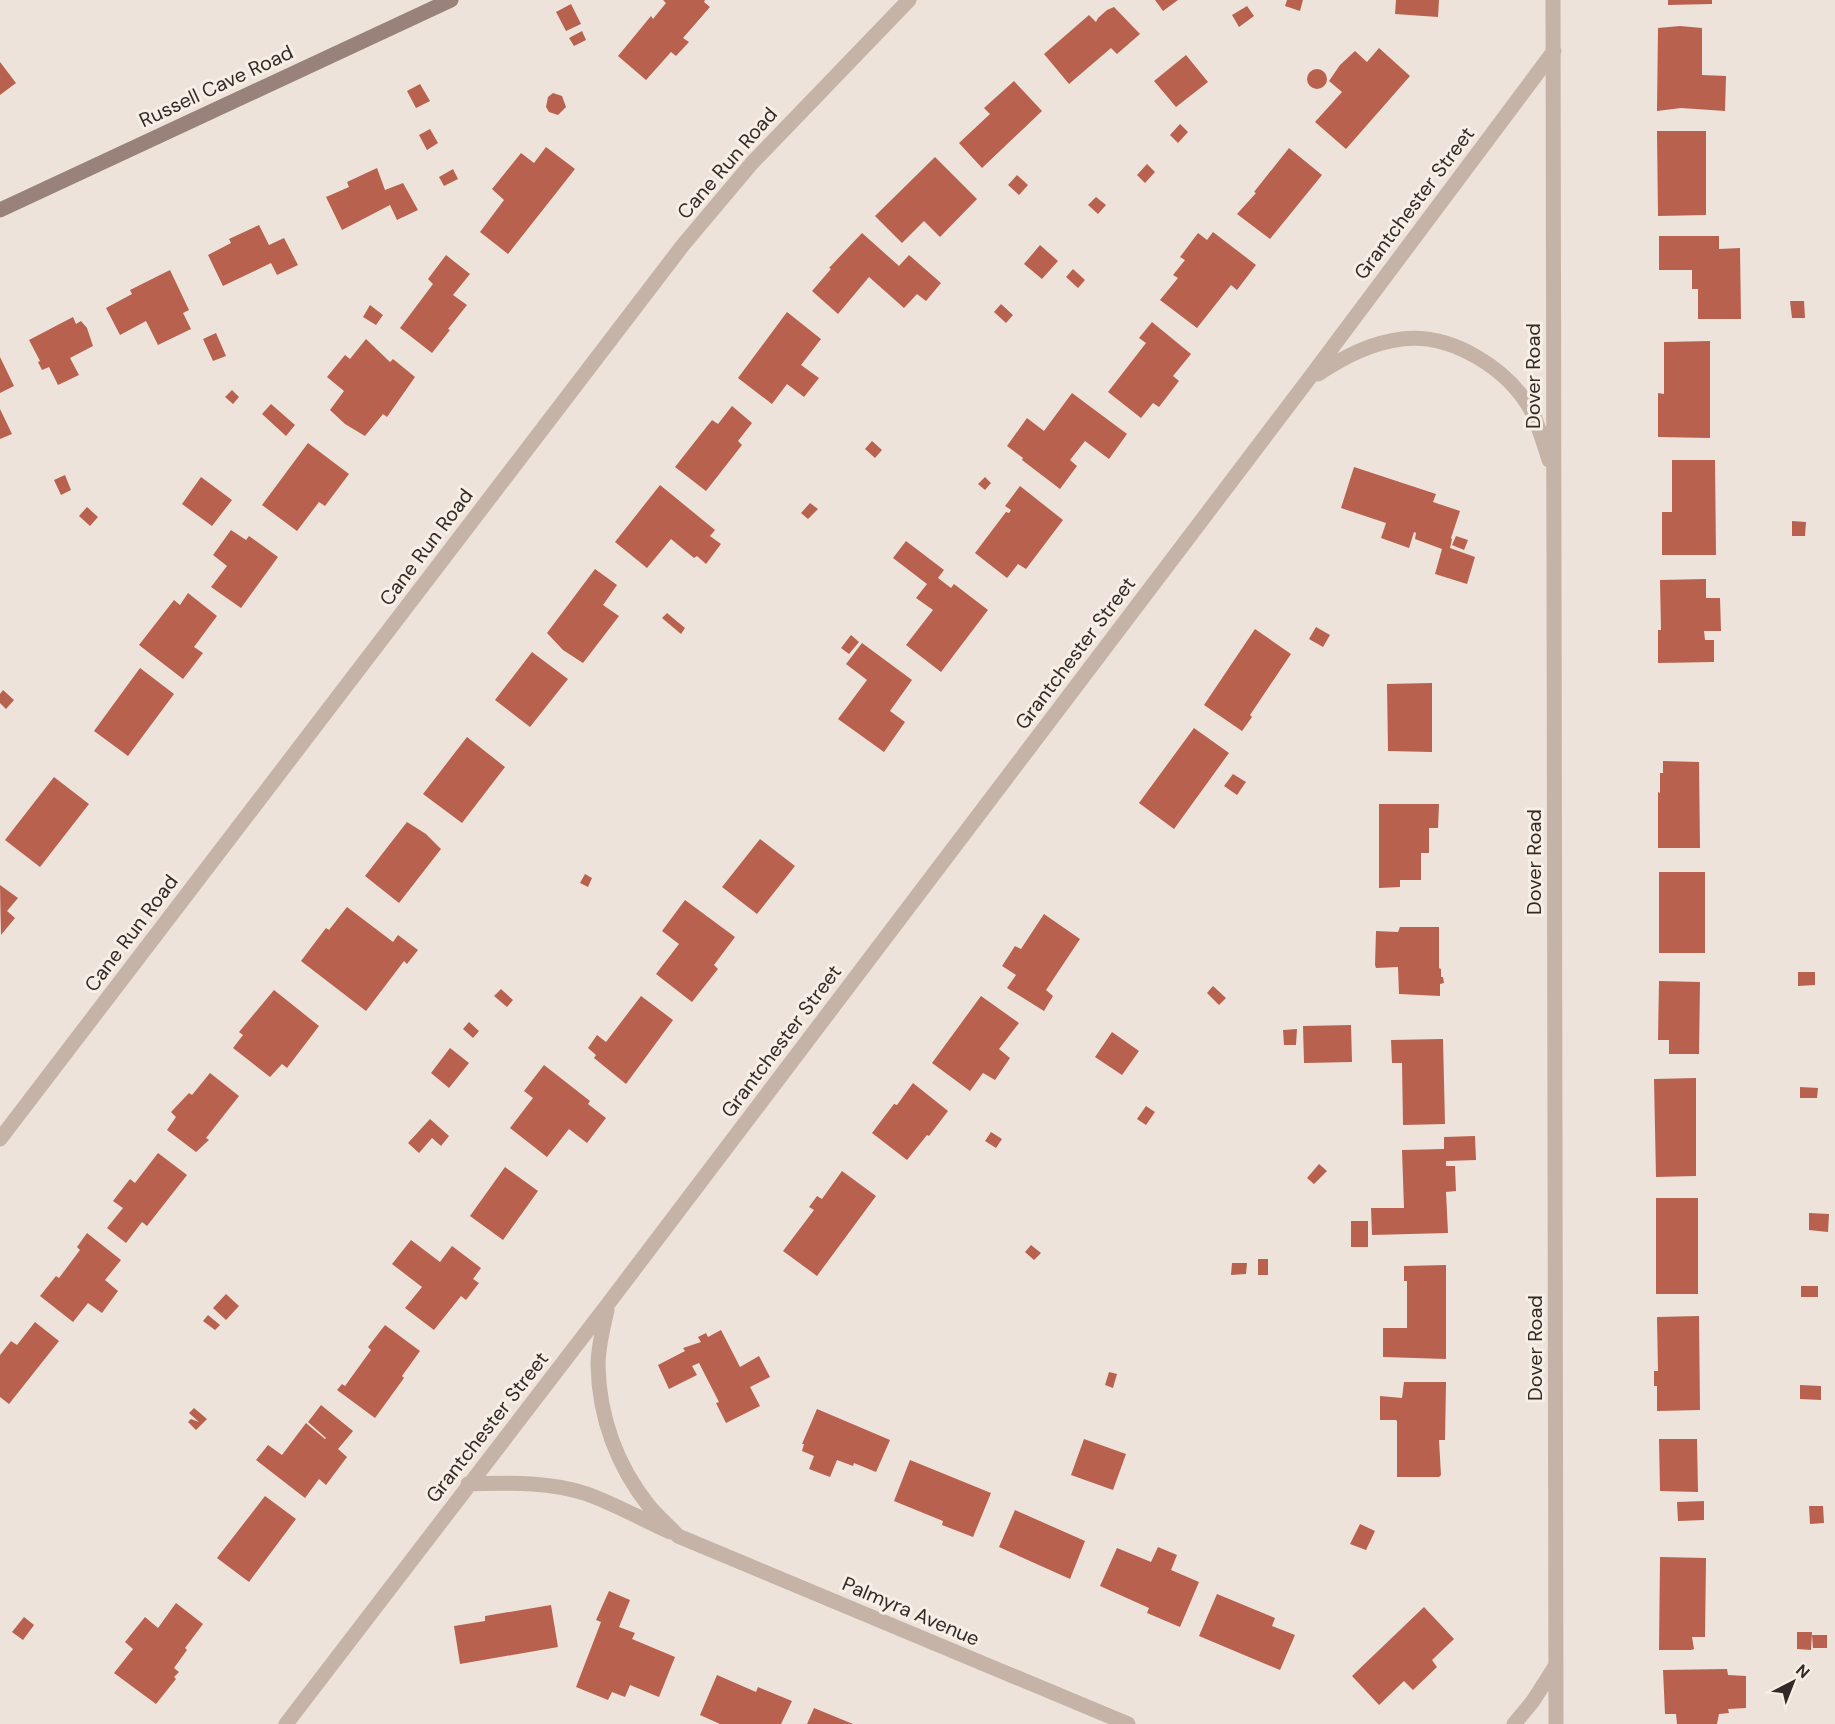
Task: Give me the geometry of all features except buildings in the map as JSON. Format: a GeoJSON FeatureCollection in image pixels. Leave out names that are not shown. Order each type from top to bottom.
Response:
{"type":"FeatureCollection","features":[{"type":"Feature","properties":{"kind":"main road","name":"Russell Cave Road"},"geometry":{"type":"LineString","coordinates":[[0,210],[451,0]]}},
{"type":"Feature","properties":{"kind":"street","name":"Cane Run Road"},"geometry":{"type":"LineString","coordinates":[[0,1138],[683,245],[752,163],[909,0]]}},
{"type":"Feature","properties":{"kind":"street","name":"Dover Road"},"geometry":{"type":"LineString","coordinates":[[1553,0],[1556,1724]]}},
{"type":"Feature","properties":{"kind":"street","name":"Grantchester Street"},"geometry":{"type":"LineString","coordinates":[[286,1724],[608,1304],[1308,380],[1554,51]]}},
{"type":"Feature","properties":{"kind":"street","name":"Grantchester Street"},"geometry":{"type":"LineString","coordinates":[[1308,380],[1343,357],[1359,350],[1404,339],[1438,341],[1471,352],[1496,370],[1517,390],[1531,411],[1554,474]]}},
{"type":"Feature","properties":{"kind":"street","name":"Palmyra Avenue"},"geometry":{"type":"LineString","coordinates":[[608,1304],[598,1363],[605,1421],[614,1448],[633,1482],[650,1507],[678,1536]]}},
{"type":"Feature","properties":{"kind":"street","name":"Palmyra Avenue"},"geometry":{"type":"LineString","coordinates":[[468,1484],[512,1483],[563,1488],[588,1494],[678,1536],[1128,1724]]}},
{"type":"Feature","properties":{"kind":"street"},"geometry":{"type":"LineString","coordinates":[[1514,1724],[1533,1701],[1557,1664]]}}]}
